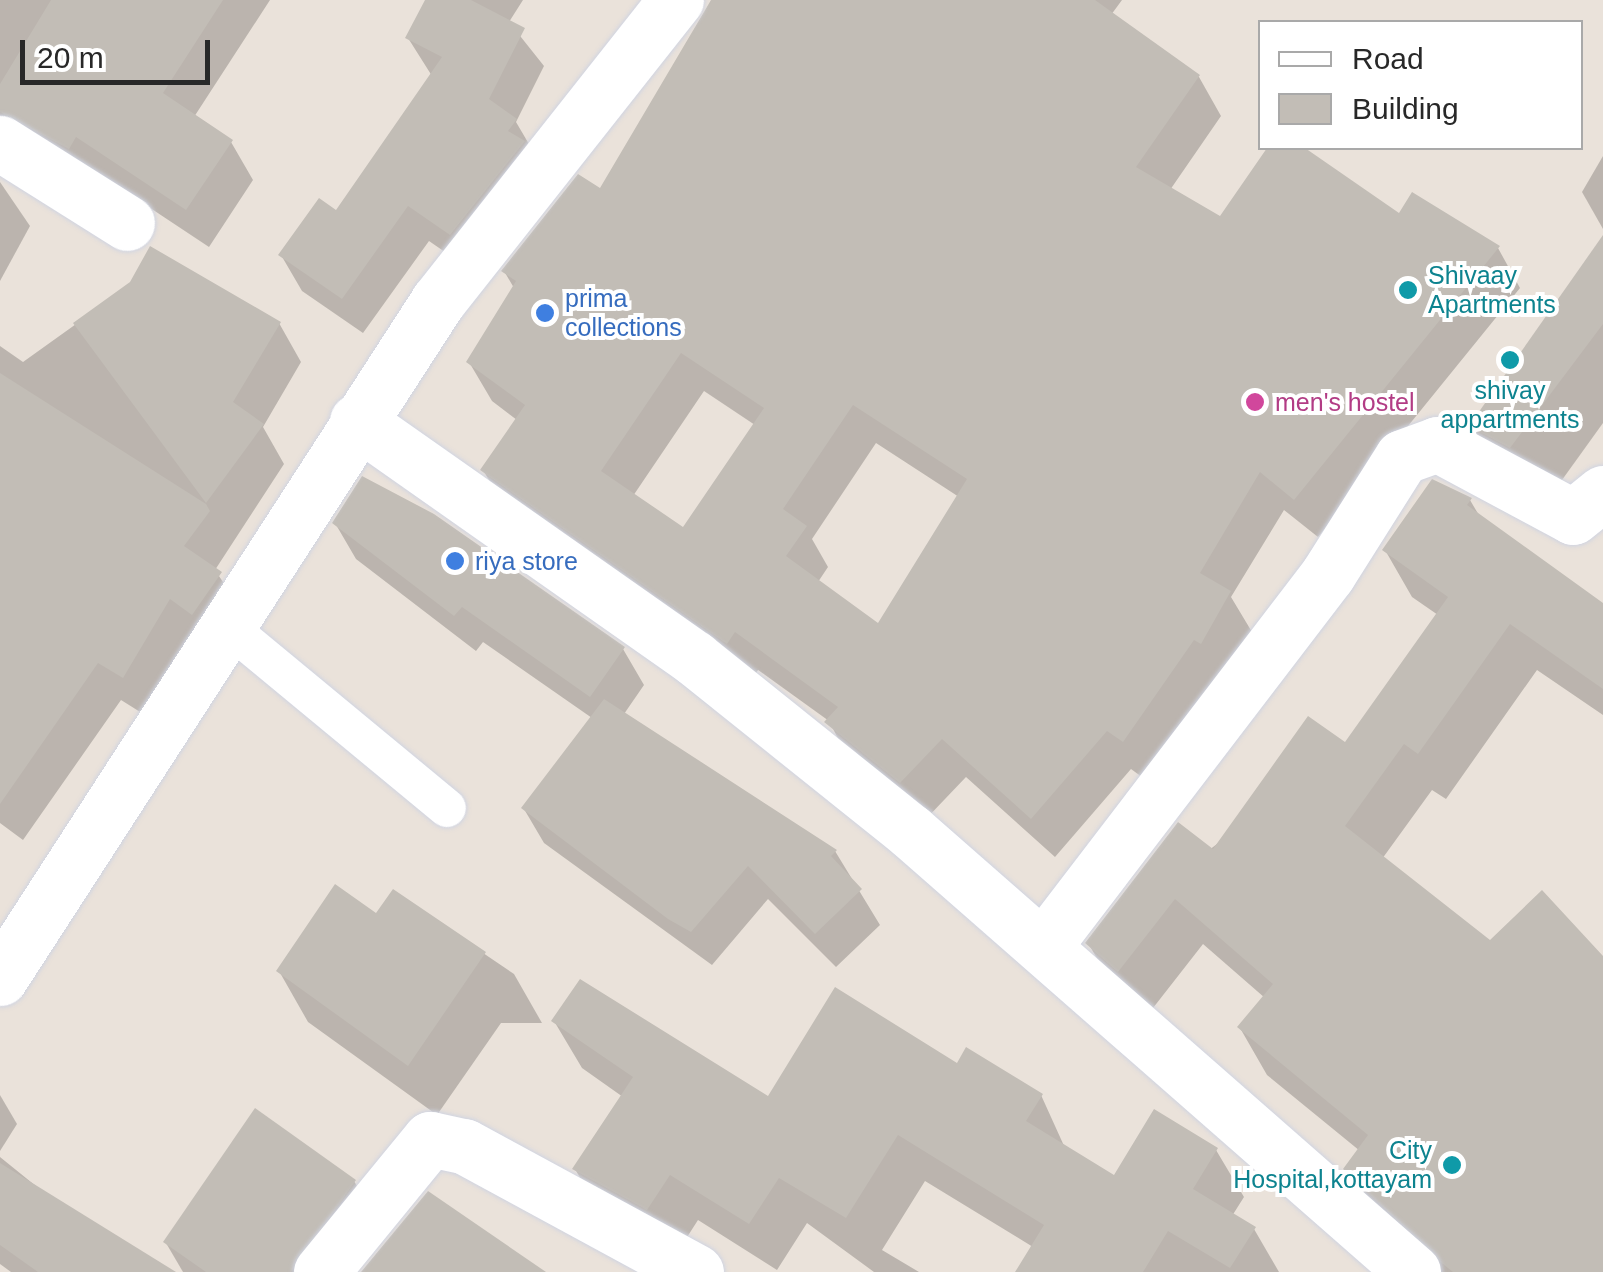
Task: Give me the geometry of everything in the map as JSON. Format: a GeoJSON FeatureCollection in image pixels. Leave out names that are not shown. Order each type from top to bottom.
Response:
{"type":"FeatureCollection","features":[{"type":"Feature","properties":{"kind":"street"},"geometry":{"type":"LineString","coordinates":[[0,978],[438,301],[676,0]]}},
{"type":"Feature","properties":{"kind":"street"},"geometry":{"type":"LineString","coordinates":[[0,142],[127,223]]}},
{"type":"Feature","properties":{"kind":"street"},"geometry":{"type":"LineString","coordinates":[[357,421],[694,658],[1046,943],[1413,1272]]}},
{"type":"Feature","properties":{"kind":"street"},"geometry":{"type":"LineString","coordinates":[[1046,943],[1328,574],[1402,457],[1437,444],[1573,517],[1603,493]]}},
{"type":"Feature","properties":{"kind":"street"},"geometry":{"type":"LineString","coordinates":[[321,1272],[430,1140],[464,1146],[696,1272]]}},
{"type":"Feature","properties":{"kind":"lane"},"geometry":{"type":"LineString","coordinates":[[228,627],[446,808]]}},
{"type":"Feature","properties":{"kind":"building"},"geometry":{"type":"Polygon","coordinates":[[[51,0],[223,0],[163,93],[233,140],[186,210],[76,137],[69,149],[0,112],[0,84],[51,0]]]}},
{"type":"Feature","properties":{"kind":"building"},"geometry":{"type":"Polygon","coordinates":[[[425,0],[471,0],[525,28],[489,99],[517,119],[508,131],[525,141],[450,235],[408,206],[342,299],[278,255],[319,198],[336,210],[442,57],[405,38],[425,0]]]}},
{"type":"Feature","properties":{"kind":"building"},"geometry":{"type":"Polygon","coordinates":[[[711,0],[1095,0],[1200,75],[1136,167],[1220,216],[1266,150],[1308,150],[1399,213],[1412,192],[1500,246],[1294,500],[1260,472],[1200,573],[1231,591],[1201,644],[1194,640],[1123,742],[1107,731],[1031,819],[942,739],[900,783],[824,722],[838,707],[735,632],[727,644],[480,470],[525,405],[466,362],[516,281],[501,271],[578,174],[600,188],[711,0]],[[681,353],[601,471],[683,527],[764,408],[681,353]],[[853,405],[783,509],[807,526],[786,556],[878,623],[967,479],[853,405]]]}},
{"type":"Feature","properties":{"kind":"building"},"geometry":{"type":"Polygon","coordinates":[[[1603,235],[1603,324],[1510,448],[1469,426],[1603,235]]]}},
{"type":"Feature","properties":{"kind":"building"},"geometry":{"type":"Polygon","coordinates":[[[150,246],[281,322],[233,402],[264,424],[206,503],[73,323],[130,282],[150,246]]]}},
{"type":"Feature","properties":{"kind":"building"},"geometry":{"type":"Polygon","coordinates":[[[0,373],[206,504],[210,511],[184,546],[222,572],[192,615],[170,599],[123,678],[98,663],[0,804],[0,373]]]}},
{"type":"Feature","properties":{"kind":"building"},"geometry":{"type":"Polygon","coordinates":[[[362,476],[434,514],[625,647],[590,697],[462,607],[454,616],[332,523],[362,476]]]}},
{"type":"Feature","properties":{"kind":"building"},"geometry":{"type":"Polygon","coordinates":[[[1432,479],[1472,498],[1467,505],[1603,603],[1603,689],[1510,624],[1418,754],[1404,744],[1345,826],[1490,940],[1542,890],[1603,956],[1603,1272],[1453,1272],[1443,1264],[1343,1169],[1368,1135],[1237,1027],[1273,984],[1175,899],[1118,972],[1085,943],[1178,822],[1213,849],[1308,716],[1345,742],[1448,597],[1382,550],[1432,479]]]}},
{"type":"Feature","properties":{"kind":"building"},"geometry":{"type":"Polygon","coordinates":[[[604,699],[837,850],[831,856],[862,889],[815,934],[748,866],[691,932],[668,919],[521,808],[604,699]]]}},
{"type":"Feature","properties":{"kind":"building"},"geometry":{"type":"Polygon","coordinates":[[[335,884],[376,913],[393,889],[486,952],[408,1066],[276,971],[335,884]]]}},
{"type":"Feature","properties":{"kind":"building"},"geometry":{"type":"Polygon","coordinates":[[[580,979],[768,1096],[835,987],[957,1063],[966,1047],[1043,1094],[1026,1121],[1114,1175],[1154,1109],[1218,1148],[1193,1189],[1256,1227],[1230,1268],[1168,1231],[1143,1272],[1015,1272],[1044,1225],[898,1135],[846,1218],[779,1178],[749,1224],[670,1175],[647,1210],[572,1169],[633,1077],[551,1021],[580,979]]]}},
{"type":"Feature","properties":{"kind":"building"},"geometry":{"type":"Polygon","coordinates":[[[255,1108],[356,1180],[291,1272],[206,1272],[163,1242],[255,1108]]]}},
{"type":"Feature","properties":{"kind":"building"},"geometry":{"type":"Polygon","coordinates":[[[0,1163],[176,1272],[38,1272],[0,1245],[0,1163]]]}},
{"type":"Feature","properties":{"kind":"building"},"geometry":{"type":"Polygon","coordinates":[[[428,1191],[546,1272],[361,1272],[428,1191]]]}},
{"type":"Feature","properties":{"kind":"place","name":"Shivaay Apartments"},"geometry":{"type":"Point","coordinates":[1408,290]}},
{"type":"Feature","properties":{"kind":"place","name":"prima collections"},"geometry":{"type":"Point","coordinates":[545,313]}},
{"type":"Feature","properties":{"kind":"place","name":"shivay appartments"},"geometry":{"type":"Point","coordinates":[1510,360]}},
{"type":"Feature","properties":{"kind":"place","name":"men's hostel"},"geometry":{"type":"Point","coordinates":[1255,402]}},
{"type":"Feature","properties":{"kind":"place","name":"riya store"},"geometry":{"type":"Point","coordinates":[455,561]}},
{"type":"Feature","properties":{"kind":"place","name":"City Hospital,kottayam"},"geometry":{"type":"Point","coordinates":[1452,1165]}}]}
